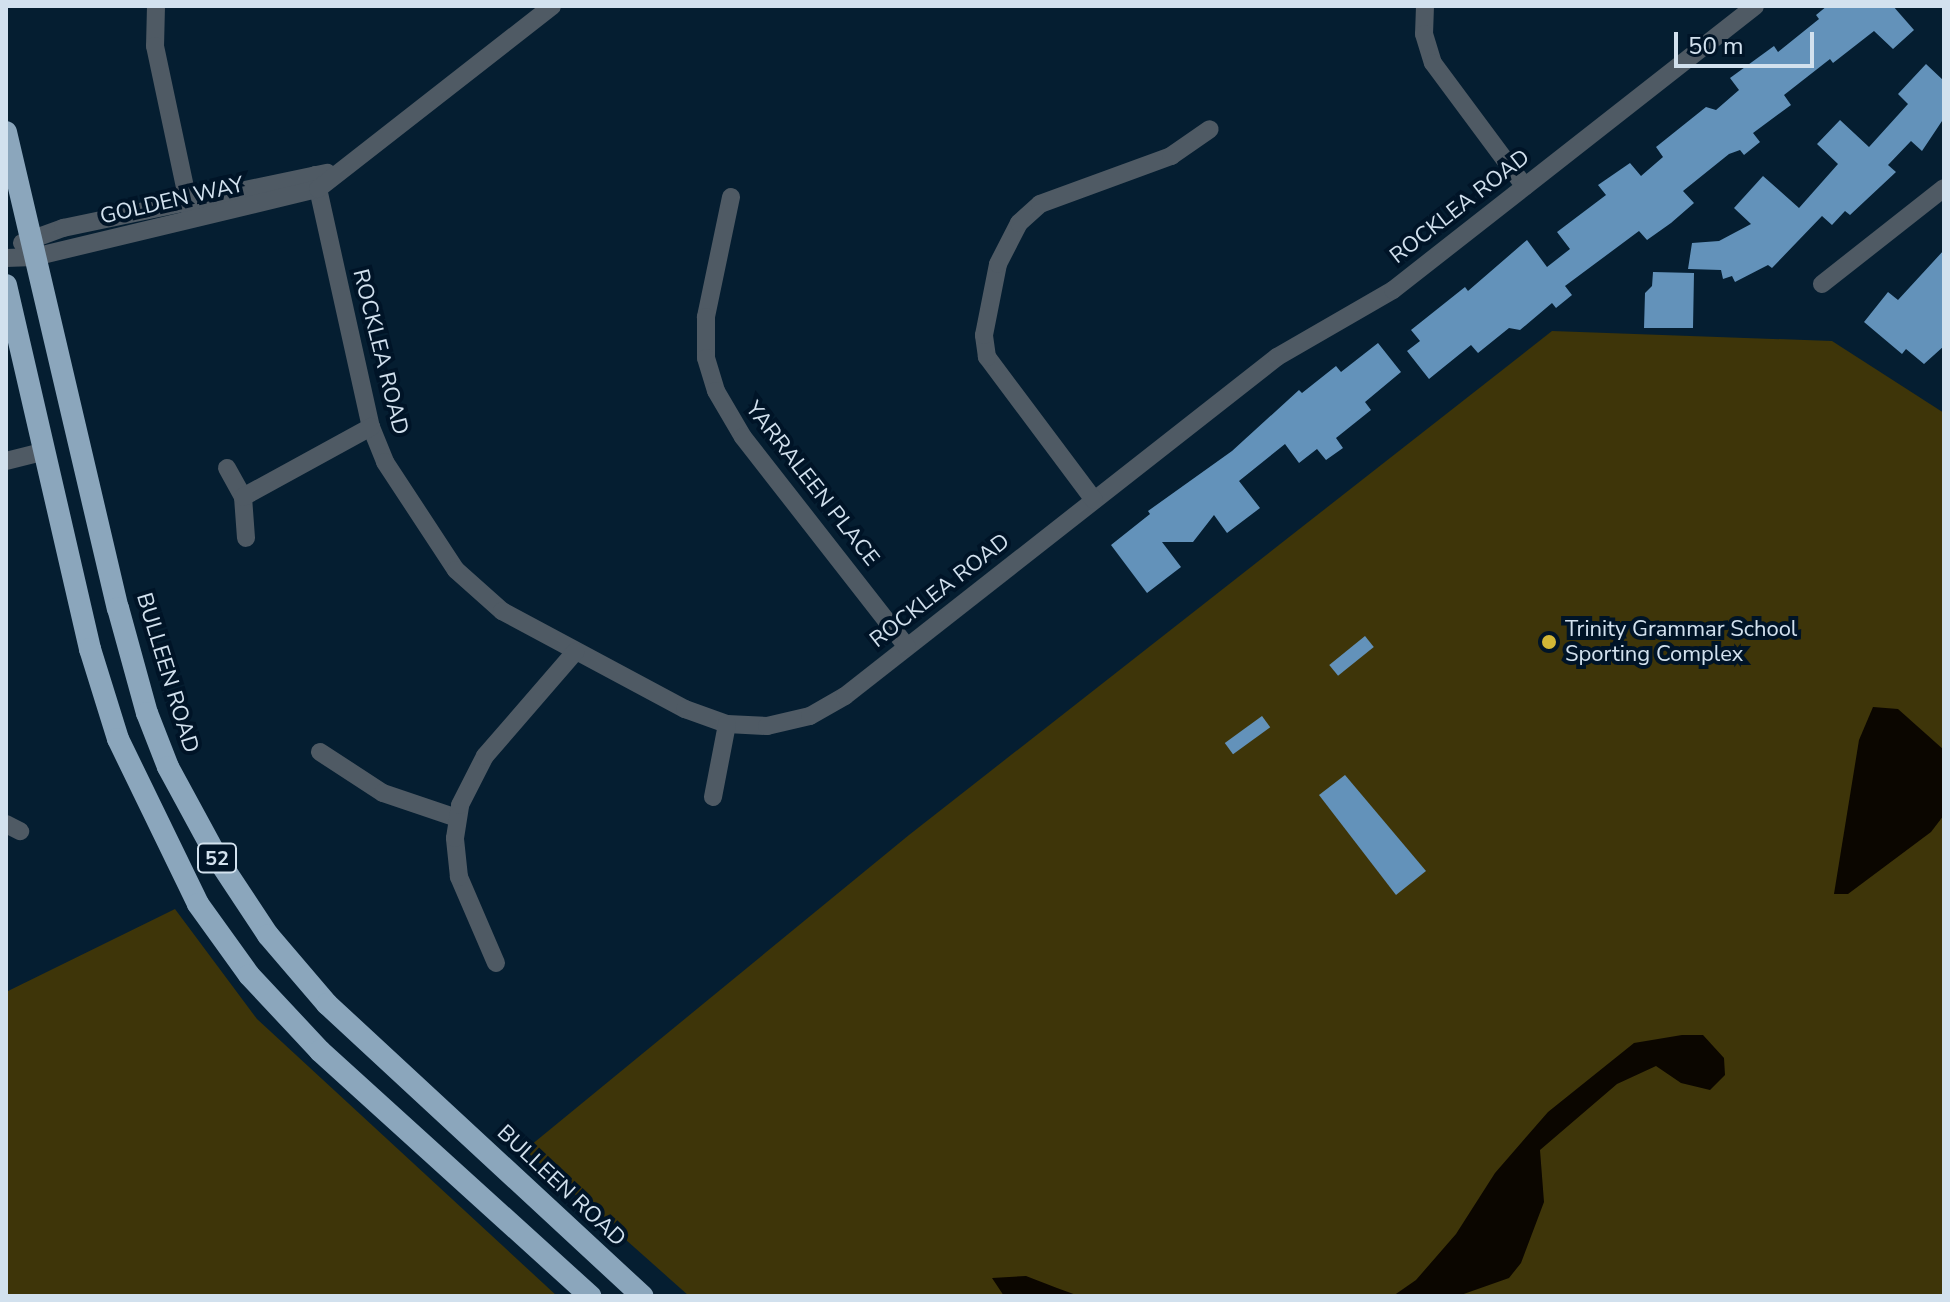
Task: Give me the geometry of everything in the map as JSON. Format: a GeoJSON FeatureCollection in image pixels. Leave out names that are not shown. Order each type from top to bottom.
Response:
{"type":"FeatureCollection","features":[{"type":"Feature","properties":{"kind":"highway","name":"BULLEEN ROAD"},"geometry":{"type":"LineString","coordinates":[[6,132],[118,608],[168,767],[219,861],[268,935],[327,1004],[642,1296]]}},
{"type":"Feature","properties":{"kind":"highway","name":"52"},"geometry":{"type":"LineString","coordinates":[[6,285],[84,621],[134,782],[198,904],[249,975],[320,1051],[590,1296]]}},
{"type":"Feature","properties":{"kind":"highway"},"geometry":{"type":"LineString","coordinates":[[84,621],[92,638],[103,642],[112,634],[118,608]]}},
{"type":"Feature","properties":{"kind":"street"},"geometry":{"type":"LineString","coordinates":[[156,6],[155,46],[192,221]]}},
{"type":"Feature","properties":{"kind":"street","name":"GOLDEN WAY"},"geometry":{"type":"LineString","coordinates":[[32,248],[192,221],[316,182],[341,171],[552,6]]}},
{"type":"Feature","properties":{"kind":"street"},"geometry":{"type":"LineString","coordinates":[[1425,6],[1424,34],[1433,63],[1525,187]]}},
{"type":"Feature","properties":{"kind":"street","name":"ROCKLEA ROAD"},"geometry":{"type":"LineString","coordinates":[[316,182],[371,427],[403,491],[466,582],[502,611],[685,709],[727,724],[767,726],[810,716],[907,647],[1292,346],[1393,290],[1755,6]]}},
{"type":"Feature","properties":{"kind":"street"},"geometry":{"type":"LineString","coordinates":[[1094,500],[987,357],[984,335],[998,264],[1019,223],[1040,204],[1171,156],[1210,129]]}},
{"type":"Feature","properties":{"kind":"street","name":"GOLDEN WAY"},"geometry":{"type":"LineString","coordinates":[[6,256],[188,201],[316,182]]}},
{"type":"Feature","properties":{"kind":"street"},"geometry":{"type":"LineString","coordinates":[[1822,284],[1944,188]]}},
{"type":"Feature","properties":{"kind":"street","name":"YARRALEEN PLACE"},"geometry":{"type":"LineString","coordinates":[[731,197],[705,339],[721,404],[907,647]]}},
{"type":"Feature","properties":{"kind":"street"},"geometry":{"type":"LineString","coordinates":[[243,497],[371,427]]}},
{"type":"Feature","properties":{"kind":"street"},"geometry":{"type":"LineString","coordinates":[[6,461],[43,452]]}},
{"type":"Feature","properties":{"kind":"street"},"geometry":{"type":"LineString","coordinates":[[227,468],[243,497],[246,538]]}},
{"type":"Feature","properties":{"kind":"street"},"geometry":{"type":"LineString","coordinates":[[496,963],[459,877],[457,818],[464,793],[485,756],[575,652]]}},
{"type":"Feature","properties":{"kind":"street"},"geometry":{"type":"LineString","coordinates":[[713,797],[727,724]]}},
{"type":"Feature","properties":{"kind":"street"},"geometry":{"type":"LineString","coordinates":[[320,752],[383,793],[457,818]]}},
{"type":"Feature","properties":{"kind":"shaded area","name":"Trinity Grammar School Sporting Complex"},"geometry":{"type":"Polygon","coordinates":[[[1552,331],[1832,341],[1944,413],[1944,1296],[689,1296],[525,1150],[909,835],[1552,331]]]}},
{"type":"Feature","properties":{"kind":"shaded area"},"geometry":{"type":"Polygon","coordinates":[[[1873,707],[1898,709],[1944,750],[1944,815],[1931,832],[1848,894],[1834,894],[1859,740],[1873,707]]]}},
{"type":"Feature","properties":{"kind":"shaded area"},"geometry":{"type":"Polygon","coordinates":[[[175,909],[257,1019],[557,1296],[6,1296],[6,992],[175,909]]]}},
{"type":"Feature","properties":{"kind":"shaded area"},"geometry":{"type":"Polygon","coordinates":[[[1682,1035],[1703,1035],[1724,1058],[1725,1075],[1710,1090],[1681,1083],[1656,1066],[1617,1084],[1540,1150],[1544,1202],[1521,1263],[1509,1278],[1458,1296],[1393,1296],[1416,1280],[1456,1234],[1495,1173],[1548,1112],[1634,1043],[1682,1035]]]}},
{"type":"Feature","properties":{"kind":"shaded area"},"geometry":{"type":"Polygon","coordinates":[[[1026,1276],[1079,1296],[1004,1296],[992,1278],[1026,1276]]]}},
{"type":"Feature","properties":{"kind":"building"},"geometry":{"type":"Polygon","coordinates":[[[1827,6],[1893,6],[1914,30],[1893,49],[1874,31],[1833,63],[1830,59],[1784,95],[1791,105],[1753,133],[1760,142],[1744,155],[1740,150],[1729,154],[1683,191],[1694,203],[1671,223],[1647,240],[1639,231],[1565,286],[1572,295],[1556,308],[1552,303],[1520,330],[1509,328],[1478,353],[1471,345],[1429,379],[1407,351],[1420,341],[1411,330],[1465,287],[1468,291],[1527,240],[1547,267],[1570,249],[1557,232],[1606,195],[1598,185],[1630,163],[1641,176],[1663,157],[1656,147],[1706,107],[1716,110],[1739,90],[1730,78],[1774,46],[1778,52],[1819,19],[1816,15],[1827,6]]]}},
{"type":"Feature","properties":{"kind":"building"},"geometry":{"type":"Polygon","coordinates":[[[1926,64],[1944,81],[1944,118],[1922,151],[1911,141],[1888,165],[1896,172],[1850,215],[1845,211],[1832,225],[1822,216],[1772,268],[1768,265],[1735,282],[1732,276],[1723,279],[1721,270],[1688,269],[1692,243],[1719,241],[1751,224],[1734,208],[1763,176],[1799,208],[1838,164],[1817,144],[1840,120],[1869,147],[1908,104],[1898,94],[1926,64]]]}},
{"type":"Feature","properties":{"kind":"building"},"geometry":{"type":"Polygon","coordinates":[[[1944,250],[1944,346],[1924,364],[1906,349],[1902,354],[1864,322],[1888,292],[1898,300],[1944,250]]]}},
{"type":"Feature","properties":{"kind":"building"},"geometry":{"type":"Polygon","coordinates":[[[1653,272],[1694,273],[1693,328],[1644,328],[1645,293],[1652,286],[1653,272]]]}},
{"type":"Feature","properties":{"kind":"building"},"geometry":{"type":"Polygon","coordinates":[[[1378,343],[1401,372],[1365,402],[1371,410],[1336,438],[1343,448],[1326,460],[1317,449],[1299,463],[1285,444],[1239,481],[1260,508],[1227,533],[1214,515],[1193,542],[1162,542],[1181,567],[1147,593],[1111,545],[1150,514],[1148,511],[1232,451],[1299,390],[1302,393],[1336,366],[1341,372],[1378,343]]]}},
{"type":"Feature","properties":{"kind":"building"},"geometry":{"type":"Polygon","coordinates":[[[1365,636],[1374,647],[1338,676],[1329,665],[1365,636]]]}},
{"type":"Feature","properties":{"kind":"building"},"geometry":{"type":"Polygon","coordinates":[[[1262,716],[1270,727],[1233,754],[1225,743],[1262,716]]]}},
{"type":"Feature","properties":{"kind":"building"},"geometry":{"type":"Polygon","coordinates":[[[1345,775],[1426,871],[1396,895],[1319,795],[1345,775]]]}},
{"type":"Feature","properties":{"kind":"place","name":"Trinity Grammar School Sporting Complex"},"geometry":{"type":"Point","coordinates":[1549,642]}}]}
